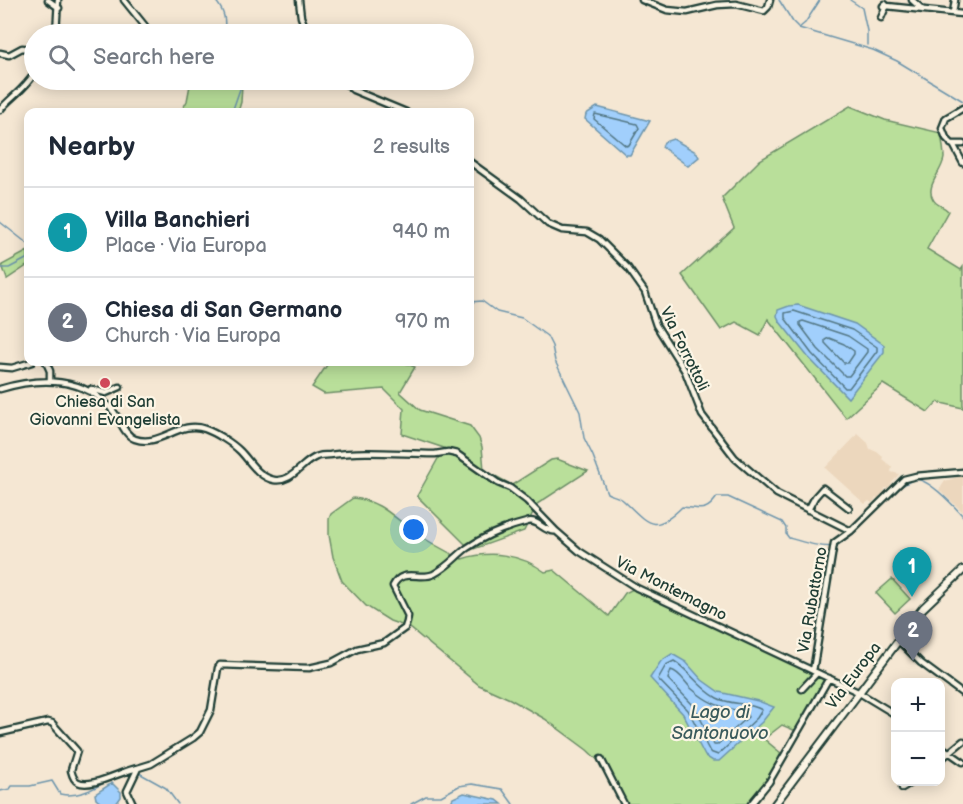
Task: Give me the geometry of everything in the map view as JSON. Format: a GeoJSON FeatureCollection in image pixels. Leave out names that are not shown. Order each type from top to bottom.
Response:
{"type":"FeatureCollection","features":[{"type":"Feature","properties":{"kind":"main road","name":"Via Europa"},"geometry":{"type":"LineString","coordinates":[[775,804],[928,601],[963,570]]}},
{"type":"Feature","properties":{"kind":"street"},"geometry":{"type":"LineString","coordinates":[[48,0],[59,8]]}},
{"type":"Feature","properties":{"kind":"street"},"geometry":{"type":"LineString","coordinates":[[57,24],[58,0]]}},
{"type":"Feature","properties":{"kind":"street"},"geometry":{"type":"LineString","coordinates":[[124,0],[143,24]]}},
{"type":"Feature","properties":{"kind":"street"},"geometry":{"type":"LineString","coordinates":[[299,0],[304,24]]}},
{"type":"Feature","properties":{"kind":"street"},"geometry":{"type":"LineString","coordinates":[[642,0],[667,10],[687,12],[717,5],[736,4],[764,11],[770,0]]}},
{"type":"Feature","properties":{"kind":"street"},"geometry":{"type":"LineString","coordinates":[[912,0],[923,10]]}},
{"type":"Feature","properties":{"kind":"street"},"geometry":{"type":"LineString","coordinates":[[953,13],[955,0]]}},
{"type":"Feature","properties":{"kind":"street"},"geometry":{"type":"LineString","coordinates":[[881,18],[886,7],[962,14]]}},
{"type":"Feature","properties":{"kind":"street"},"geometry":{"type":"LineString","coordinates":[[0,53],[9,55],[24,48]]}},
{"type":"Feature","properties":{"kind":"street"},"geometry":{"type":"LineString","coordinates":[[0,110],[24,88]]}},
{"type":"Feature","properties":{"kind":"street"},"geometry":{"type":"LineString","coordinates":[[353,90],[396,108]]}},
{"type":"Feature","properties":{"kind":"street"},"geometry":{"type":"LineString","coordinates":[[963,108],[944,121],[942,131],[963,163]]}},
{"type":"Feature","properties":{"kind":"street"},"geometry":{"type":"LineString","coordinates":[[951,144],[963,144]]}},
{"type":"Feature","properties":{"kind":"street","name":"Via Forrottoli"},"geometry":{"type":"LineString","coordinates":[[474,165],[521,199],[548,224],[562,230],[587,232],[596,236],[628,268],[645,292],[656,326],[685,371],[702,415],[735,458],[777,494],[851,531]]}},
{"type":"Feature","properties":{"kind":"street"},"geometry":{"type":"LineString","coordinates":[[0,367],[12,368],[24,364]]}},
{"type":"Feature","properties":{"kind":"street"},"geometry":{"type":"LineString","coordinates":[[48,366],[50,380]]}},
{"type":"Feature","properties":{"kind":"street","name":"Via Montemagno"},"geometry":{"type":"LineString","coordinates":[[0,389],[21,382],[50,380],[77,385],[96,394],[112,410],[130,436],[136,440],[150,442],[178,429],[204,428],[241,451],[251,465],[273,480],[284,481],[316,457],[343,453],[435,454],[448,452],[457,454],[498,483],[521,495],[579,551],[638,588],[858,692],[891,712]]}},
{"type":"Feature","properties":{"kind":"street"},"geometry":{"type":"LineString","coordinates":[[77,385],[106,393],[120,387]]}},
{"type":"Feature","properties":{"kind":"street","name":"Via Rubattorno"},"geometry":{"type":"LineString","coordinates":[[815,672],[832,547],[904,479],[963,472]]}},
{"type":"Feature","properties":{"kind":"street"},"geometry":{"type":"LineString","coordinates":[[808,510],[819,492],[825,497],[830,493],[849,508]]}},
{"type":"Feature","properties":{"kind":"street"},"geometry":{"type":"LineString","coordinates":[[0,733],[52,723],[75,747],[76,757],[71,770],[78,783],[92,783],[123,771],[151,764],[200,732],[211,710],[220,665],[309,668],[331,663],[357,649],[384,643],[405,628],[407,622],[408,615],[393,586],[401,577],[432,575],[454,562],[465,550],[478,542],[527,521],[535,522],[550,532],[556,531]]}},
{"type":"Feature","properties":{"kind":"street"},"geometry":{"type":"LineString","coordinates":[[898,640],[921,663],[963,694]]}},
{"type":"Feature","properties":{"kind":"street"},"geometry":{"type":"LineString","coordinates":[[802,689],[815,672]]}},
{"type":"Feature","properties":{"kind":"street"},"geometry":{"type":"LineString","coordinates":[[751,804],[769,782],[829,678]]}},
{"type":"Feature","properties":{"kind":"street"},"geometry":{"type":"LineString","coordinates":[[945,756],[963,741]]}},
{"type":"Feature","properties":{"kind":"street"},"geometry":{"type":"LineString","coordinates":[[945,749],[963,762]]}},
{"type":"Feature","properties":{"kind":"street"},"geometry":{"type":"LineString","coordinates":[[601,759],[624,804]]}},
{"type":"Feature","properties":{"kind":"street"},"geometry":{"type":"LineString","coordinates":[[133,804],[127,791],[138,768]]}},
{"type":"Feature","properties":{"kind":"shaded area"},"geometry":{"type":"Polygon","coordinates":[[[858,434],[868,443],[870,449],[877,452],[892,467],[891,472],[899,474],[888,488],[885,488],[884,495],[880,495],[879,499],[876,498],[872,503],[869,501],[865,504],[825,468],[858,434]]]}},
{"type":"Feature","properties":{"kind":"shaded area"},"geometry":{"type":"Polygon","coordinates":[[[963,477],[963,512],[939,490],[945,481],[963,477]]]}},
{"type":"Feature","properties":{"kind":"green space"},"geometry":{"type":"Polygon","coordinates":[[[189,90],[242,90],[239,108],[183,108],[189,90]]]}},
{"type":"Feature","properties":{"kind":"green space"},"geometry":{"type":"Polygon","coordinates":[[[850,106],[885,120],[941,133],[944,158],[932,184],[931,194],[936,203],[948,211],[927,249],[961,270],[963,267],[963,408],[937,402],[928,412],[883,384],[846,418],[768,319],[760,335],[736,322],[721,330],[682,275],[734,228],[722,198],[760,160],[850,106]]]}},
{"type":"Feature","properties":{"kind":"green space"},"geometry":{"type":"Polygon","coordinates":[[[24,253],[24,268],[7,279],[2,265],[24,253]]]}},
{"type":"Feature","properties":{"kind":"green space"},"geometry":{"type":"Polygon","coordinates":[[[326,366],[413,366],[415,367],[400,392],[420,410],[470,426],[479,438],[482,447],[484,470],[512,485],[551,460],[557,459],[588,471],[537,504],[524,531],[471,550],[417,496],[444,448],[402,434],[404,409],[384,389],[324,394],[312,387],[326,366]]]}},
{"type":"Feature","properties":{"kind":"green space"},"geometry":{"type":"Polygon","coordinates":[[[353,498],[379,506],[425,539],[462,559],[483,555],[505,555],[526,561],[545,572],[554,570],[609,616],[625,593],[633,589],[826,680],[796,731],[782,725],[764,739],[782,754],[761,791],[748,804],[627,804],[607,769],[587,750],[545,719],[479,685],[410,628],[390,621],[366,606],[342,581],[333,557],[329,519],[331,514],[353,498]]]}},
{"type":"Feature","properties":{"kind":"green space"},"geometry":{"type":"Polygon","coordinates":[[[892,579],[910,599],[895,613],[876,593],[892,579]]]}},
{"type":"Feature","properties":{"kind":"water"},"geometry":{"type":"Polygon","coordinates":[[[597,107],[650,121],[630,155],[626,155],[585,119],[586,114],[597,107]]]}},
{"type":"Feature","properties":{"kind":"water"},"geometry":{"type":"Polygon","coordinates":[[[673,139],[696,152],[699,157],[688,166],[662,147],[664,142],[673,139]]]}},
{"type":"Feature","properties":{"kind":"water"},"geometry":{"type":"Polygon","coordinates":[[[798,305],[855,324],[884,345],[884,352],[848,398],[808,357],[780,322],[777,316],[778,310],[798,305]]]}},
{"type":"Feature","properties":{"kind":"water","name":"Lago di Santonuovo"},"geometry":{"type":"Polygon","coordinates":[[[672,654],[686,662],[702,680],[719,692],[774,707],[762,722],[719,761],[713,761],[705,756],[683,714],[650,678],[661,661],[672,654]]]}},
{"type":"Feature","properties":{"kind":"water"},"geometry":{"type":"Polygon","coordinates":[[[112,783],[121,792],[121,797],[116,804],[102,804],[96,799],[95,794],[112,783]]]}},
{"type":"Feature","properties":{"kind":"water"},"geometry":{"type":"Polygon","coordinates":[[[464,793],[497,800],[502,804],[450,804],[453,798],[464,793]]]}},
{"type":"Feature","properties":{"kind":"waterway"},"geometry":{"type":"LineString","coordinates":[[215,0],[221,8],[225,24]]}},
{"type":"Feature","properties":{"kind":"waterway"},"geometry":{"type":"LineString","coordinates":[[779,0],[799,28],[873,50],[897,61],[963,101]]}},
{"type":"Feature","properties":{"kind":"waterway"},"geometry":{"type":"LineString","coordinates":[[799,28],[805,23],[820,0]]}},
{"type":"Feature","properties":{"kind":"waterway"},"geometry":{"type":"LineString","coordinates":[[850,0],[862,8],[867,31],[867,45]]}},
{"type":"Feature","properties":{"kind":"waterway"},"geometry":{"type":"LineString","coordinates":[[233,108],[240,90]]}},
{"type":"Feature","properties":{"kind":"waterway"},"geometry":{"type":"LineString","coordinates":[[0,222],[24,241]]}},
{"type":"Feature","properties":{"kind":"waterway"},"geometry":{"type":"LineString","coordinates":[[0,268],[9,268],[24,260]]}},
{"type":"Feature","properties":{"kind":"waterway"},"geometry":{"type":"LineString","coordinates":[[474,302],[482,301],[497,312],[522,318],[547,336],[555,361],[580,412],[584,438],[607,493],[622,499],[639,516],[652,523],[664,521],[682,507],[702,509],[709,506],[717,497],[728,497],[782,522],[789,538],[830,547],[840,544],[849,537],[886,499],[913,480],[925,482],[949,501],[963,516]]}},
{"type":"Feature","properties":{"kind":"waterway"},"geometry":{"type":"LineString","coordinates":[[139,773],[166,788],[178,804]]}},
{"type":"Feature","properties":{"kind":"waterway"},"geometry":{"type":"LineString","coordinates":[[0,791],[10,789],[12,786],[30,786],[52,781],[60,794],[74,795],[111,779]]}},
{"type":"Feature","properties":{"kind":"waterway"},"geometry":{"type":"LineString","coordinates":[[411,804],[426,796],[441,796],[459,786],[472,784],[502,789],[513,804]]}},
{"type":"Feature","properties":{"kind":"place","name":"Chiesa di San Giovanni Evangelista"},"geometry":{"type":"Point","coordinates":[105,383]}},
{"type":"Feature","properties":{"kind":"place","name":"Villa Banchieri"},"geometry":{"type":"Point","coordinates":[912,597]}},
{"type":"Feature","properties":{"kind":"place","name":"Chiesa di San Germano"},"geometry":{"type":"Point","coordinates":[913,661]}}]}
